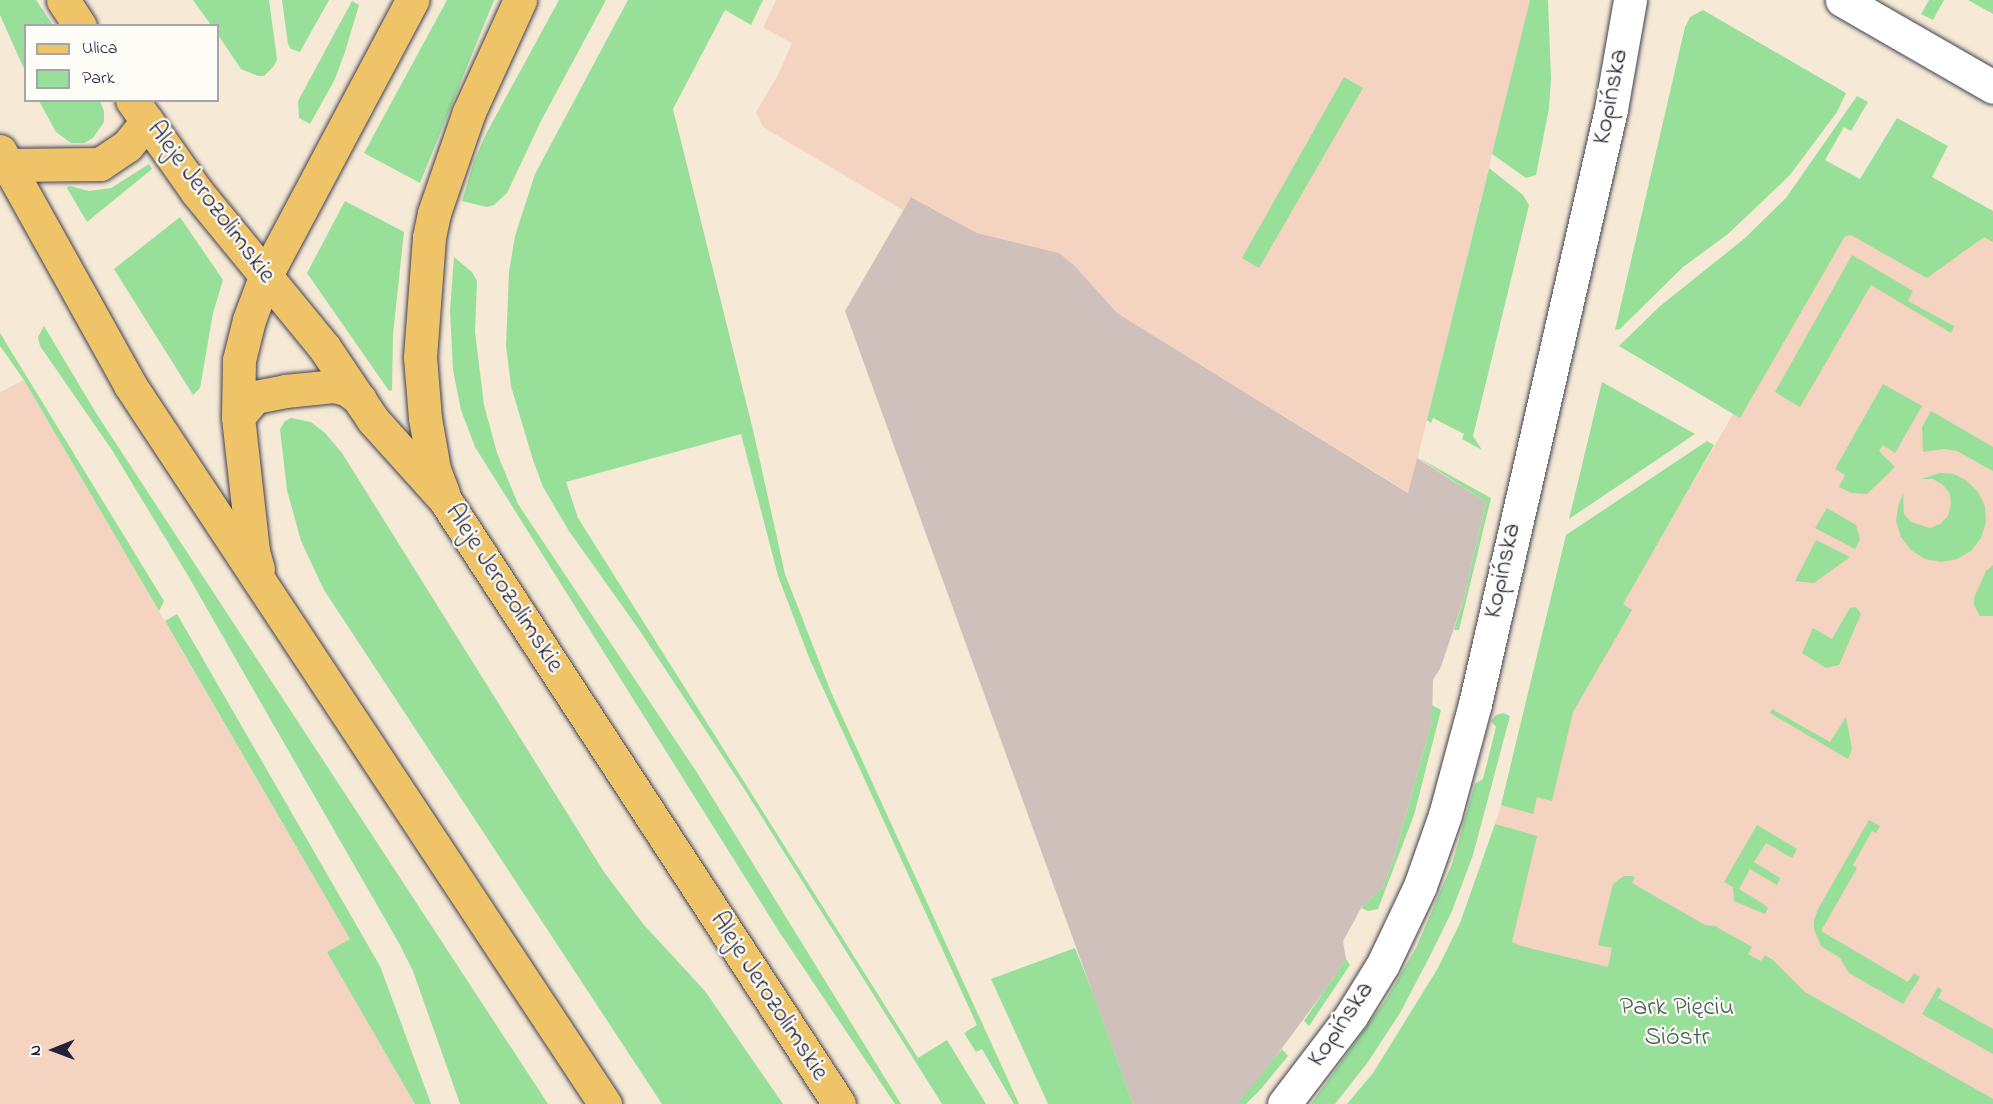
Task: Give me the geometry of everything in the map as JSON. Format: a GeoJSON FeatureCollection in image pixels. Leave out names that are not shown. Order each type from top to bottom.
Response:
{"type":"FeatureCollection","features":[{"type":"Feature","properties":{"kind":"main road"},"geometry":{"type":"LineString","coordinates":[[63,0],[79,24]]}},
{"type":"Feature","properties":{"kind":"main road"},"geometry":{"type":"LineString","coordinates":[[262,585],[253,551],[238,417],[239,360],[265,277],[412,0]]}},
{"type":"Feature","properties":{"kind":"main road"},"geometry":{"type":"LineString","coordinates":[[446,500],[434,469],[425,418],[420,357],[429,237],[440,193],[469,112],[520,0]]}},
{"type":"Feature","properties":{"kind":"main road"},"geometry":{"type":"LineString","coordinates":[[3,158],[100,164],[127,146],[140,110]]}},
{"type":"Feature","properties":{"kind":"main road","name":"Aleje Jerozolimskie"},"geometry":{"type":"LineString","coordinates":[[140,110],[197,192],[324,347],[383,432],[446,500],[839,1104]]}},
{"type":"Feature","properties":{"kind":"main road"},"geometry":{"type":"LineString","coordinates":[[3,158],[130,385],[605,1104]]}},
{"type":"Feature","properties":{"kind":"main road"},"geometry":{"type":"LineString","coordinates":[[238,417],[255,397],[285,391],[334,386],[346,389],[360,399]]}},
{"type":"Feature","properties":{"kind":"street","name":"Kopińska"},"geometry":{"type":"LineString","coordinates":[[1284,1104],[1340,1031],[1383,964],[1416,897],[1445,815],[1475,704],[1601,154],[1630,0]]}},
{"type":"Feature","properties":{"kind":"street"},"geometry":{"type":"LineString","coordinates":[[1842,0],[1993,87]]}},
{"type":"Feature","properties":{"kind":"shaded area"},"geometry":{"type":"Polygon","coordinates":[[[776,0],[1530,0],[1409,493],[1117,313],[1074,265],[1059,253],[977,233],[912,197],[903,210],[763,127],[756,112],[778,75],[792,43],[763,28],[776,0]]]}},
{"type":"Feature","properties":{"kind":"shaded area"},"geometry":{"type":"Polygon","coordinates":[[[911,197],[977,233],[1059,253],[1074,265],[1117,313],[1408,493],[1417,458],[1486,502],[1464,598],[1441,667],[1433,680],[1432,721],[1394,858],[1383,887],[1361,908],[1343,941],[1346,959],[1257,1082],[1237,1104],[1133,1104],[845,311],[911,197]]]}},
{"type":"Feature","properties":{"kind":"shaded area"},"geometry":{"type":"Polygon","coordinates":[[[1860,197],[1993,211],[1993,1104],[1615,974],[1535,955],[1493,936],[1495,824],[1501,805],[1533,813],[1560,706],[1860,197]]]}},
{"type":"Feature","properties":{"kind":"shaded area"},"geometry":{"type":"Polygon","coordinates":[[[24,380],[350,939],[328,952],[415,1104],[0,1104],[0,392],[24,380]]]}},
{"type":"Feature","properties":{"kind":"green space"},"geometry":{"type":"Polygon","coordinates":[[[0,0],[36,0],[52,24],[24,24],[24,69],[0,15],[0,0]]]}},
{"type":"Feature","properties":{"kind":"green space"},"geometry":{"type":"Polygon","coordinates":[[[193,0],[269,0],[277,59],[274,66],[264,76],[241,69],[219,36],[219,24],[210,24],[193,0]]]}},
{"type":"Feature","properties":{"kind":"green space"},"geometry":{"type":"Polygon","coordinates":[[[282,0],[329,0],[300,52],[291,49],[288,44],[282,0]]]}},
{"type":"Feature","properties":{"kind":"green space"},"geometry":{"type":"Polygon","coordinates":[[[447,0],[494,0],[420,183],[364,153],[447,0]]]}},
{"type":"Feature","properties":{"kind":"green space"},"geometry":{"type":"Polygon","coordinates":[[[559,0],[606,0],[541,121],[507,193],[494,205],[487,207],[462,201],[474,161],[487,132],[559,0]]]}},
{"type":"Feature","properties":{"kind":"green space"},"geometry":{"type":"Polygon","coordinates":[[[628,0],[763,0],[751,25],[725,10],[673,109],[753,430],[785,574],[831,692],[1019,1104],[1014,1104],[982,1049],[976,1052],[964,1033],[977,1025],[810,660],[778,576],[741,434],[566,482],[578,518],[918,1058],[947,1040],[986,1104],[942,1104],[743,787],[640,631],[569,531],[543,487],[533,460],[511,386],[506,346],[509,272],[515,236],[535,174],[628,0]]]}},
{"type":"Feature","properties":{"kind":"green space"},"geometry":{"type":"Polygon","coordinates":[[[1530,0],[1548,0],[1551,79],[1549,108],[1536,175],[1526,178],[1492,154],[1530,0]]]}},
{"type":"Feature","properties":{"kind":"green space"},"geometry":{"type":"Polygon","coordinates":[[[1929,0],[1944,0],[1933,20],[1921,14],[1929,0]]]}},
{"type":"Feature","properties":{"kind":"green space"},"geometry":{"type":"Polygon","coordinates":[[[1968,0],[1993,0],[1993,14],[1968,0]]]}},
{"type":"Feature","properties":{"kind":"green space"},"geometry":{"type":"Polygon","coordinates":[[[352,1],[359,5],[345,52],[335,79],[310,124],[299,118],[298,101],[352,1]]]}},
{"type":"Feature","properties":{"kind":"green space"},"geometry":{"type":"Polygon","coordinates":[[[1703,10],[1846,93],[1837,112],[1790,175],[1728,234],[1683,267],[1620,329],[1615,330],[1685,27],[1690,17],[1703,10]]]}},
{"type":"Feature","properties":{"kind":"green space"},"geometry":{"type":"Polygon","coordinates":[[[1344,77],[1363,88],[1259,268],[1242,258],[1344,77]]]}},
{"type":"Feature","properties":{"kind":"green space"},"geometry":{"type":"Polygon","coordinates":[[[1857,96],[1868,102],[1851,131],[1844,127],[1825,160],[1860,179],[1897,118],[1948,146],[1932,177],[1993,211],[1993,242],[1984,237],[1927,278],[1851,235],[1845,236],[1740,418],[1619,346],[1659,307],[1745,238],[1786,198],[1857,96]]]}},
{"type":"Feature","properties":{"kind":"green space"},"geometry":{"type":"Polygon","coordinates":[[[40,102],[100,102],[104,111],[104,122],[93,138],[84,143],[71,143],[56,132],[40,102]]]}},
{"type":"Feature","properties":{"kind":"green space"},"geometry":{"type":"Polygon","coordinates":[[[149,164],[152,169],[87,222],[67,188],[69,186],[89,191],[111,188],[149,164]]]}},
{"type":"Feature","properties":{"kind":"green space"},"geometry":{"type":"Polygon","coordinates":[[[1489,168],[1523,195],[1529,205],[1473,436],[1482,450],[1462,439],[1464,434],[1433,418],[1431,423],[1427,420],[1489,168]]]}},
{"type":"Feature","properties":{"kind":"green space"},"geometry":{"type":"Polygon","coordinates":[[[345,201],[404,232],[393,334],[392,390],[389,391],[307,273],[345,201]]]}},
{"type":"Feature","properties":{"kind":"green space"},"geometry":{"type":"Polygon","coordinates":[[[180,217],[223,280],[213,313],[200,388],[193,395],[114,269],[180,217]]]}},
{"type":"Feature","properties":{"kind":"green space"},"geometry":{"type":"Polygon","coordinates":[[[1852,255],[1913,291],[1908,301],[1954,326],[1951,333],[1871,285],[1800,407],[1775,392],[1852,255]]]}},
{"type":"Feature","properties":{"kind":"green space"},"geometry":{"type":"Polygon","coordinates":[[[454,257],[472,272],[477,281],[475,332],[484,405],[497,453],[518,504],[696,771],[901,1104],[895,1104],[780,933],[475,447],[461,410],[453,370],[450,310],[454,257]]]}},
{"type":"Feature","properties":{"kind":"green space"},"geometry":{"type":"Polygon","coordinates":[[[44,326],[96,413],[548,1104],[460,1104],[413,971],[400,945],[187,574],[112,450],[40,346],[38,337],[44,326]]]}},
{"type":"Feature","properties":{"kind":"green space"},"geometry":{"type":"Polygon","coordinates":[[[0,333],[164,601],[159,611],[24,380],[0,346],[0,333]]]}},
{"type":"Feature","properties":{"kind":"green space"},"geometry":{"type":"Polygon","coordinates":[[[1602,382],[1695,434],[1569,519],[1602,382]]]}},
{"type":"Feature","properties":{"kind":"green space"},"geometry":{"type":"Polygon","coordinates":[[[1883,384],[1922,406],[1895,453],[1883,445],[1879,451],[1895,467],[1867,494],[1852,493],[1839,487],[1845,475],[1835,469],[1883,384]]]}},
{"type":"Feature","properties":{"kind":"green space"},"geometry":{"type":"Polygon","coordinates":[[[1931,411],[1993,447],[1993,471],[1957,451],[1944,449],[1923,452],[1922,427],[1931,411]]]}},
{"type":"Feature","properties":{"kind":"green space"},"geometry":{"type":"Polygon","coordinates":[[[291,418],[311,422],[325,433],[342,453],[604,872],[644,925],[705,991],[783,1104],[662,1104],[324,590],[301,541],[287,490],[280,429],[285,421],[291,418]]]}},
{"type":"Feature","properties":{"kind":"green space"},"geometry":{"type":"Polygon","coordinates":[[[1707,441],[1714,445],[1623,604],[1632,610],[1573,712],[1552,801],[1537,797],[1533,814],[1501,805],[1566,535],[1707,441]]]}},
{"type":"Feature","properties":{"kind":"green space"},"geometry":{"type":"Polygon","coordinates":[[[1417,457],[1491,498],[1459,630],[1454,630],[1464,598],[1486,502],[1417,457]]]}},
{"type":"Feature","properties":{"kind":"green space"},"geometry":{"type":"Polygon","coordinates":[[[1940,473],[1954,474],[1967,481],[1978,492],[1985,506],[1986,522],[1981,538],[1971,551],[1957,559],[1941,562],[1925,559],[1911,550],[1901,537],[1896,521],[1903,493],[1904,514],[1911,522],[1930,528],[1940,524],[1948,516],[1951,505],[1950,494],[1943,485],[1933,479],[1921,479],[1940,473]]]}},
{"type":"Feature","properties":{"kind":"green space"},"geometry":{"type":"Polygon","coordinates":[[[1827,508],[1856,525],[1860,540],[1855,549],[1815,528],[1827,508]]]}},
{"type":"Feature","properties":{"kind":"green space"},"geometry":{"type":"Polygon","coordinates":[[[1816,540],[1850,557],[1814,583],[1795,581],[1816,540]]]}},
{"type":"Feature","properties":{"kind":"green space"},"geometry":{"type":"Polygon","coordinates":[[[1993,565],[1993,616],[1980,616],[1974,605],[1974,598],[1986,571],[1993,565]]]}},
{"type":"Feature","properties":{"kind":"green space"},"geometry":{"type":"Polygon","coordinates":[[[1856,607],[1861,614],[1839,665],[1826,668],[1802,653],[1813,628],[1832,639],[1850,608],[1856,607]]]}},
{"type":"Feature","properties":{"kind":"green space"},"geometry":{"type":"Polygon","coordinates":[[[177,614],[380,966],[431,1104],[415,1104],[327,952],[350,939],[165,621],[177,614]]]}},
{"type":"Feature","properties":{"kind":"green space"},"geometry":{"type":"Polygon","coordinates":[[[1432,705],[1441,710],[1414,815],[1378,909],[1368,911],[1361,908],[1383,887],[1394,858],[1432,721],[1432,705]]]}},
{"type":"Feature","properties":{"kind":"green space"},"geometry":{"type":"Polygon","coordinates":[[[1772,709],[1830,742],[1846,717],[1852,749],[1848,759],[1770,713],[1772,709]]]}},
{"type":"Feature","properties":{"kind":"green space"},"geometry":{"type":"Polygon","coordinates":[[[1503,713],[1510,716],[1473,855],[1452,911],[1431,954],[1400,1013],[1368,1062],[1335,1104],[1311,1104],[1385,1001],[1416,948],[1452,864],[1475,784],[1483,779],[1496,727],[1491,721],[1496,715],[1503,713]]]}},
{"type":"Feature","properties":{"kind":"green space"},"geometry":{"type":"Polygon","coordinates":[[[1869,820],[1880,826],[1876,833],[1872,831],[1853,865],[1857,868],[1821,931],[1908,982],[1914,973],[1920,977],[1903,1004],[1849,973],[1840,958],[1821,946],[1814,929],[1818,909],[1869,820]]]}},
{"type":"Feature","properties":{"kind":"green space","name":"Park Pięciu Sióstr"},"geometry":{"type":"Polygon","coordinates":[[[1495,824],[1537,836],[1512,942],[1608,967],[1612,948],[1598,945],[1613,884],[1624,876],[1633,876],[1635,878],[1632,883],[1705,925],[1715,926],[1752,947],[1748,954],[1761,961],[1765,955],[1773,960],[1805,992],[1993,1099],[1993,1104],[1347,1104],[1373,1073],[1438,968],[1460,923],[1495,824]]]}},
{"type":"Feature","properties":{"kind":"green space"},"geometry":{"type":"Polygon","coordinates":[[[1757,825],[1797,849],[1792,858],[1766,843],[1754,862],[1780,878],[1777,885],[1750,869],[1739,889],[1765,905],[1768,908],[1765,914],[1734,901],[1733,887],[1724,882],[1757,825]]]}},
{"type":"Feature","properties":{"kind":"green space"},"geometry":{"type":"Polygon","coordinates":[[[1075,948],[1133,1104],[1048,1104],[991,979],[1075,948]]]}},
{"type":"Feature","properties":{"kind":"green space"},"geometry":{"type":"Polygon","coordinates":[[[1346,959],[1350,965],[1309,1026],[1304,1021],[1346,959]]]}},
{"type":"Feature","properties":{"kind":"green space"},"geometry":{"type":"Polygon","coordinates":[[[1938,987],[1942,990],[1938,998],[1993,1029],[1993,1054],[1922,1014],[1938,987]]]}},
{"type":"Feature","properties":{"kind":"green space"},"geometry":{"type":"Polygon","coordinates":[[[1282,1049],[1288,1056],[1261,1089],[1246,1104],[1237,1104],[1282,1049]]]}}]}
